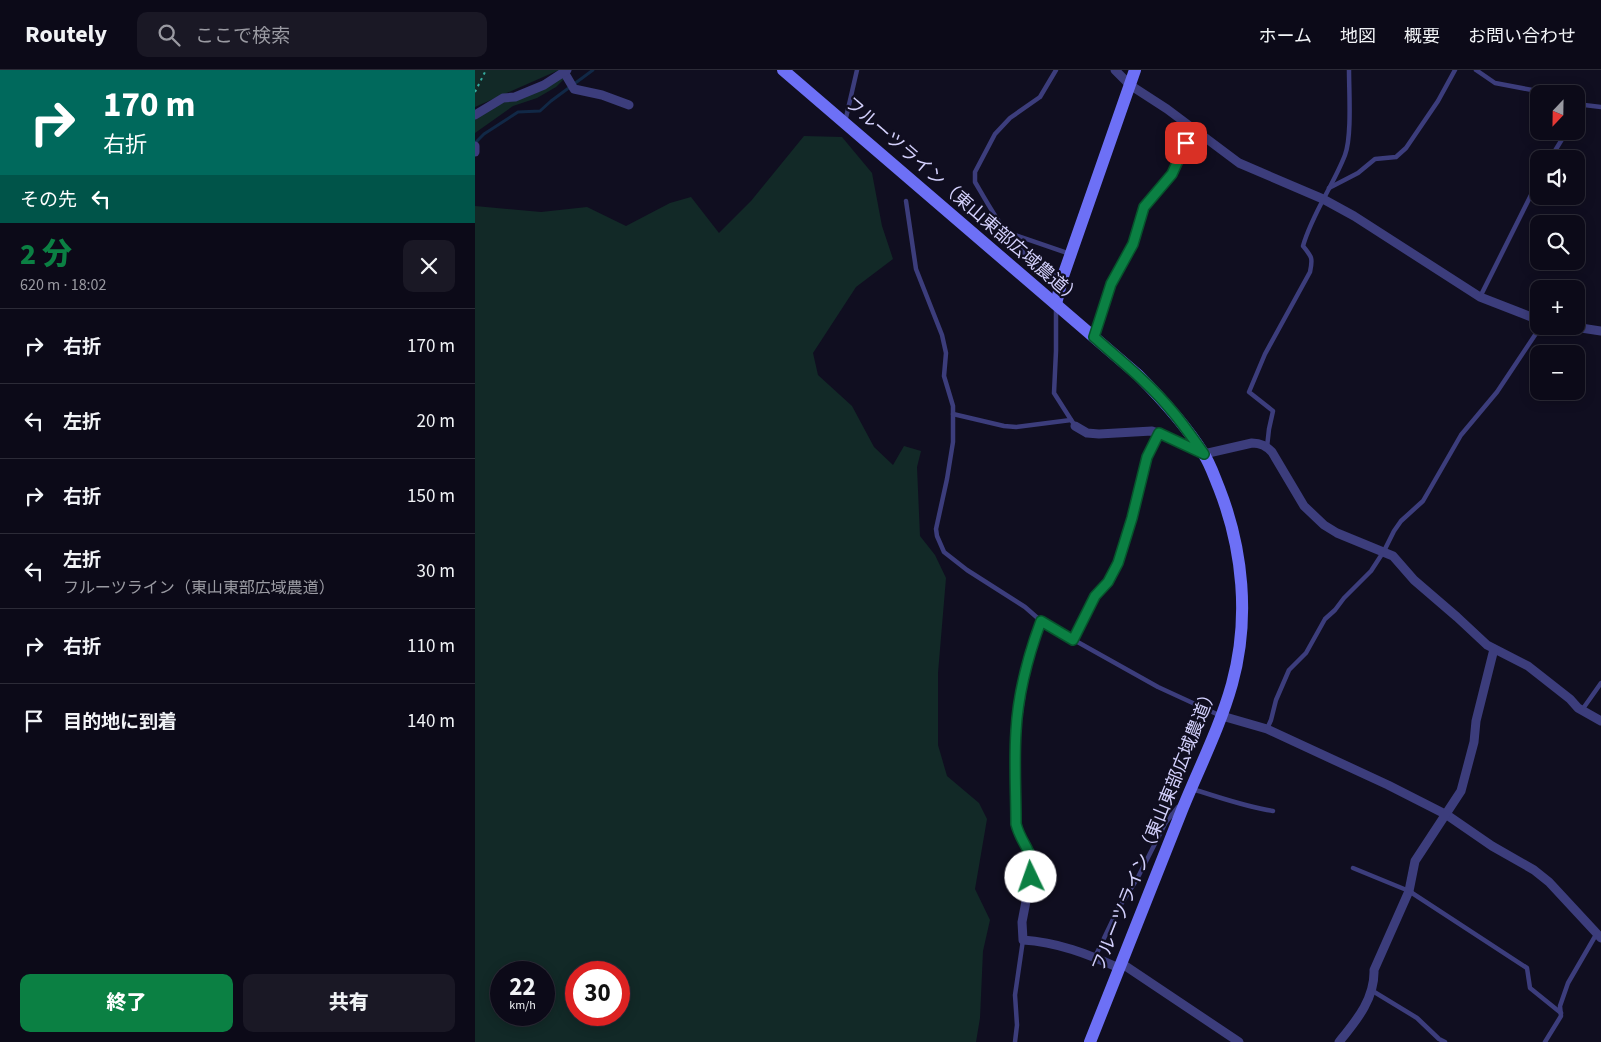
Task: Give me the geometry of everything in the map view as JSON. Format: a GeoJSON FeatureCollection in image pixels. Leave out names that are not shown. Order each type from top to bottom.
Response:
{"type":"FeatureCollection","features":[{"type":"Feature","properties":{"kind":"street","name":"フルーツライン（東山東部広域農道）"},"geometry":{"type":"LineString","coordinates":[[783,70],[1138,375],[1183,424],[1204,454],[1229,512],[1239,561],[1241,586],[1241,626],[1238,655],[1232,682],[1222,716],[1090,1042]]}},
{"type":"Feature","properties":{"kind":"street"},"geometry":{"type":"LineString","coordinates":[[1115,70],[1130,85],[1167,108],[1239,163],[1323,199],[1354,216],[1481,297],[1530,316]]}},
{"type":"Feature","properties":{"kind":"street"},"geometry":{"type":"LineString","coordinates":[[1056,304],[1062,279],[1135,70]]}},
{"type":"Feature","properties":{"kind":"street"},"geometry":{"type":"LineString","coordinates":[[475,108],[544,85],[566,73],[573,89],[602,95],[629,105]]}},
{"type":"Feature","properties":{"kind":"street"},"geometry":{"type":"LineString","coordinates":[[475,114],[503,98]]}},
{"type":"Feature","properties":{"kind":"street"},"geometry":{"type":"LineString","coordinates":[[475,146],[475,152]]}},
{"type":"Feature","properties":{"kind":"street"},"geometry":{"type":"LineString","coordinates":[[1585,329],[1601,331]]}},
{"type":"Feature","properties":{"kind":"street"},"geometry":{"type":"LineString","coordinates":[[1073,423],[1087,433],[1159,433],[1204,454],[1252,443],[1260,443],[1272,452],[1304,506],[1324,525],[1351,539],[1393,556],[1414,580],[1487,645],[1528,666],[1570,699],[1581,711],[1601,721]]}},
{"type":"Feature","properties":{"kind":"street"},"geometry":{"type":"LineString","coordinates":[[1073,640],[1041,621],[1025,670],[1016,730],[1016,824],[1019,835],[1030,852],[1033,865],[1022,922],[1023,940],[1042,941],[1081,951],[1120,965],[1239,1042]]}},
{"type":"Feature","properties":{"kind":"street"},"geometry":{"type":"LineString","coordinates":[[1339,1042],[1362,1013],[1375,981],[1374,970],[1409,891],[1415,861],[1461,791],[1474,742],[1476,721],[1494,649]]}},
{"type":"Feature","properties":{"kind":"street"},"geometry":{"type":"LineString","coordinates":[[1222,716],[1267,729],[1388,785],[1447,815],[1492,846],[1534,870],[1549,882],[1599,935]]}},
{"type":"Feature","properties":{"kind":"lane"},"geometry":{"type":"LineString","coordinates":[[845,123],[857,70]]}},
{"type":"Feature","properties":{"kind":"lane"},"geometry":{"type":"LineString","coordinates":[[1056,70],[1040,97],[1010,118],[995,134],[975,172],[975,182],[1006,232],[1031,260],[1062,279]]}},
{"type":"Feature","properties":{"kind":"lane"},"geometry":{"type":"LineString","coordinates":[[1267,447],[1273,411],[1249,392],[1265,354],[1310,272],[1312,260],[1303,246],[1307,231],[1345,154],[1349,132],[1349,70]]}},
{"type":"Feature","properties":{"kind":"lane"},"geometry":{"type":"LineString","coordinates":[[1328,189],[1358,173],[1375,159],[1396,157],[1406,148],[1438,101],[1455,70]]}},
{"type":"Feature","properties":{"kind":"lane"},"geometry":{"type":"LineString","coordinates":[[1476,70],[1495,83],[1530,90]]}},
{"type":"Feature","properties":{"kind":"lane"},"geometry":{"type":"LineString","coordinates":[[1585,105],[1601,106]]}},
{"type":"Feature","properties":{"kind":"lane"},"geometry":{"type":"LineString","coordinates":[[1094,337],[1111,284],[1133,244],[1144,207],[1172,174],[1193,128]]}},
{"type":"Feature","properties":{"kind":"lane"},"geometry":{"type":"LineString","coordinates":[[1481,297],[1530,197]]}},
{"type":"Feature","properties":{"kind":"lane"},"geometry":{"type":"LineString","coordinates":[[906,201],[916,269],[946,353],[944,376],[953,406],[953,442],[936,529],[937,536],[944,552],[967,570],[1025,607],[1041,621]]}},
{"type":"Feature","properties":{"kind":"lane"},"geometry":{"type":"LineString","coordinates":[[1006,232],[1071,254]]}},
{"type":"Feature","properties":{"kind":"lane"},"geometry":{"type":"LineString","coordinates":[[953,414],[1016,427],[1073,423],[1054,392],[1056,304]]}},
{"type":"Feature","properties":{"kind":"lane"},"geometry":{"type":"LineString","coordinates":[[1267,729],[1276,700],[1289,670],[1306,653],[1325,619],[1371,571],[1401,521],[1423,501],[1461,435],[1497,392],[1535,335]]}},
{"type":"Feature","properties":{"kind":"lane"},"geometry":{"type":"LineString","coordinates":[[1159,433],[1147,457],[1132,518],[1118,563],[1108,582],[1095,596],[1073,640],[1158,687],[1222,716]]}},
{"type":"Feature","properties":{"kind":"lane"},"geometry":{"type":"LineString","coordinates":[[1581,711],[1601,683]]}},
{"type":"Feature","properties":{"kind":"lane"},"geometry":{"type":"LineString","coordinates":[[1191,789],[1273,812]]}},
{"type":"Feature","properties":{"kind":"lane"},"geometry":{"type":"LineString","coordinates":[[1094,957],[1166,822],[1178,806],[1184,806]]}},
{"type":"Feature","properties":{"kind":"lane"},"geometry":{"type":"LineString","coordinates":[[1353,868],[1409,891],[1527,968],[1530,988],[1561,1013]]}},
{"type":"Feature","properties":{"kind":"lane"},"geometry":{"type":"LineString","coordinates":[[1545,1042],[1561,1016],[1560,1006],[1568,983],[1599,935]]}},
{"type":"Feature","properties":{"kind":"lane"},"geometry":{"type":"LineString","coordinates":[[1015,1042],[1017,1025],[1015,994],[1023,940]]}},
{"type":"Feature","properties":{"kind":"lane"},"geometry":{"type":"LineString","coordinates":[[1371,990],[1417,1018],[1439,1039],[1445,1042]]}},
{"type":"Feature","properties":{"kind":"path"},"geometry":{"type":"LineString","coordinates":[[475,92],[485,70]]}},
{"type":"Feature","properties":{"kind":"green space"},"geometry":{"type":"Polygon","coordinates":[[[475,70],[559,70],[475,107],[475,70]]]}},
{"type":"Feature","properties":{"kind":"green space"},"geometry":{"type":"Polygon","coordinates":[[[562,71],[565,78],[556,87],[537,98],[513,106],[475,133],[475,115],[562,71]]]}},
{"type":"Feature","properties":{"kind":"green space"},"geometry":{"type":"Polygon","coordinates":[[[804,136],[842,137],[872,173],[882,226],[893,259],[856,287],[813,353],[818,375],[852,406],[874,447],[893,465],[904,446],[921,451],[917,467],[920,536],[935,555],[946,578],[938,673],[938,745],[947,776],[979,803],[987,819],[975,889],[990,920],[983,951],[980,1018],[976,1042],[475,1042],[475,206],[541,212],[587,207],[626,226],[670,203],[691,197],[719,233],[751,201],[804,136]]]}},
{"type":"Feature","properties":{"kind":"waterway"},"geometry":{"type":"LineString","coordinates":[[475,143],[484,134],[518,112],[540,111],[593,70]]}},
{"type":"Feature","properties":{"kind":"route"},"geometry":{"type":"LineString","coordinates":[[1031,877],[1033,865],[1030,852],[1019,835],[1016,824],[1016,730],[1025,670],[1041,621],[1073,640],[1095,596],[1108,582],[1118,563],[1132,518],[1147,457],[1159,433],[1204,454],[1171,410],[1138,375],[1094,337],[1111,284],[1133,244],[1144,207],[1172,174],[1186,143]]}}]}
